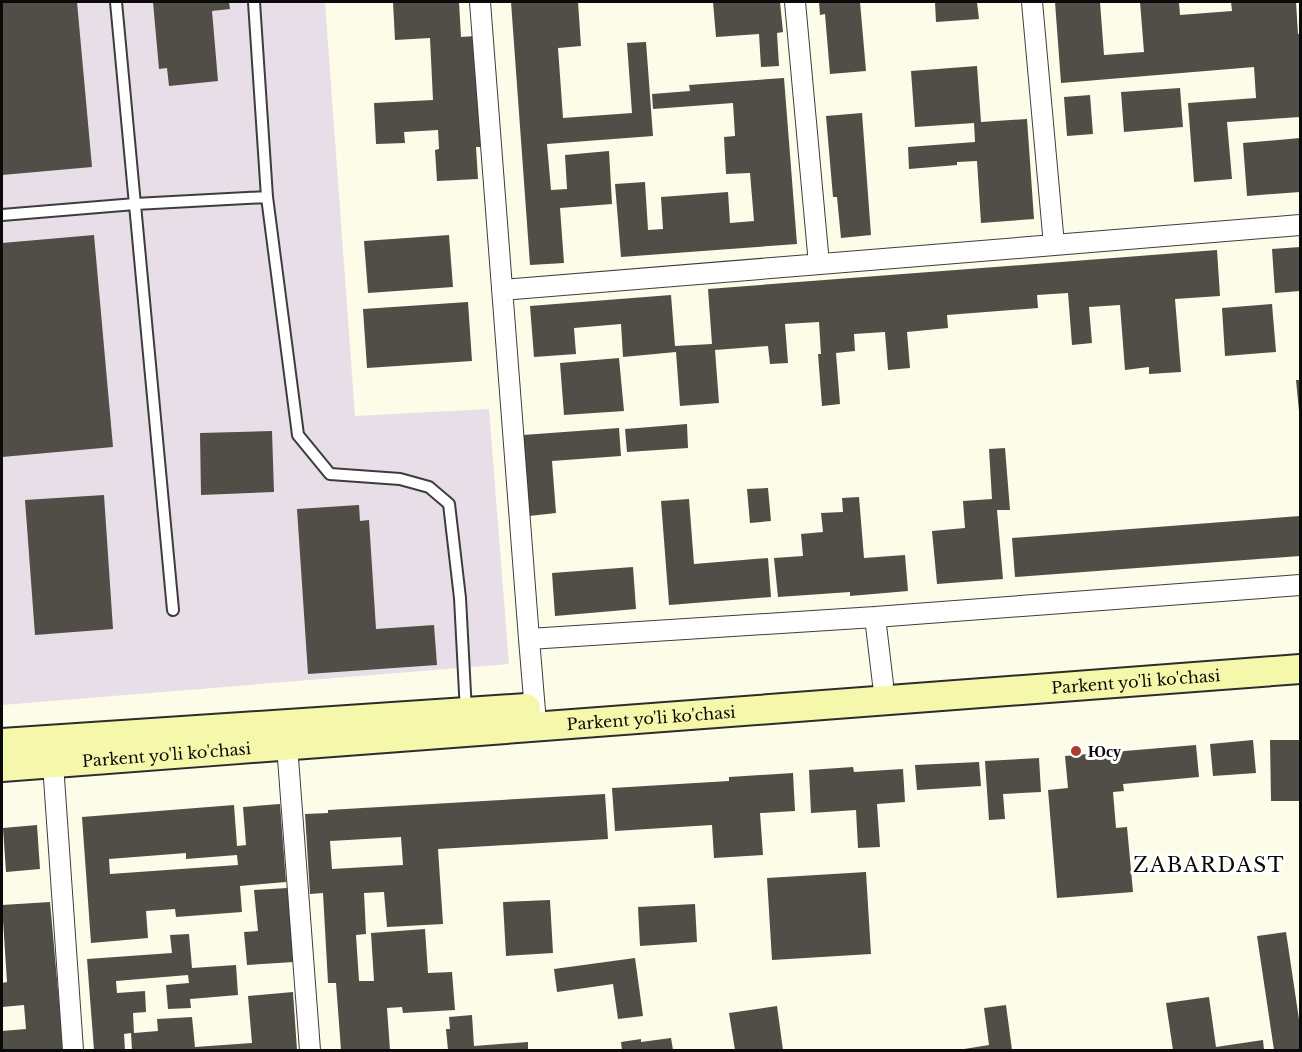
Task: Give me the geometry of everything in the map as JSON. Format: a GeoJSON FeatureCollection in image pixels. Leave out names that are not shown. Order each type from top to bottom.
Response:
{"type":"FeatureCollection","features":[{"type":"Feature","properties":{"kind":"street"},"geometry":{"type":"LineString","coordinates":[[480,2],[536,717]]}},
{"type":"Feature","properties":{"kind":"street"},"geometry":{"type":"LineString","coordinates":[[795,2],[819,264]]}},
{"type":"Feature","properties":{"kind":"street"},"geometry":{"type":"LineString","coordinates":[[1032,2],[1054,245]]}},
{"type":"Feature","properties":{"kind":"street"},"geometry":{"type":"LineString","coordinates":[[502,290],[1300,225]]}},
{"type":"Feature","properties":{"kind":"street"},"geometry":{"type":"LineString","coordinates":[[530,639],[875,617],[1300,585]]}},
{"type":"Feature","properties":{"kind":"street"},"geometry":{"type":"LineString","coordinates":[[875,617],[883,684]]}},
{"type":"Feature","properties":{"kind":"street","name":"Parkent yo'li ko'chasi"},"geometry":{"type":"LineString","coordinates":[[2,767],[287,746],[536,717],[883,684],[1300,653]]}},
{"type":"Feature","properties":{"kind":"street","name":"Parkent yo'li ko'chasi"},"geometry":{"type":"LineString","coordinates":[[2,743],[466,712],[536,717],[1300,669]]}},
{"type":"Feature","properties":{"kind":"street"},"geometry":{"type":"LineString","coordinates":[[287,746],[310,1050]]}},
{"type":"Feature","properties":{"kind":"street"},"geometry":{"type":"LineString","coordinates":[[53,764],[73,1050]]}},
{"type":"Feature","properties":{"kind":"lane"},"geometry":{"type":"LineString","coordinates":[[116,2],[173,610]]}},
{"type":"Feature","properties":{"kind":"lane"},"geometry":{"type":"LineString","coordinates":[[254,2],[267,197],[298,435],[330,474],[400,479],[429,487],[449,504],[460,598],[466,712]]}},
{"type":"Feature","properties":{"kind":"lane"},"geometry":{"type":"LineString","coordinates":[[2,215],[135,204],[267,197]]}},
{"type":"Feature","properties":{"kind":"shaded area"},"geometry":{"type":"Polygon","coordinates":[[[2,2],[325,2],[355,416],[489,409],[509,664],[2,705],[2,2]]]}},
{"type":"Feature","properties":{"kind":"building"},"geometry":{"type":"Polygon","coordinates":[[[2,2],[77,2],[92,167],[2,175],[2,2]]]}},
{"type":"Feature","properties":{"kind":"building"},"geometry":{"type":"Polygon","coordinates":[[[153,2],[229,2],[230,9],[212,11],[218,81],[169,86],[167,68],[159,69],[153,2]]]}},
{"type":"Feature","properties":{"kind":"building"},"geometry":{"type":"Polygon","coordinates":[[[393,2],[459,2],[461,37],[475,36],[481,147],[476,147],[478,179],[437,181],[435,150],[439,149],[438,130],[404,132],[405,143],[376,144],[374,103],[433,100],[430,38],[395,40],[393,2]]]}},
{"type":"Feature","properties":{"kind":"building"},"geometry":{"type":"Polygon","coordinates":[[[511,2],[578,2],[581,46],[558,48],[563,118],[632,113],[627,43],[646,42],[653,136],[547,144],[551,190],[567,189],[565,155],[609,151],[612,204],[560,208],[564,263],[530,265],[511,2]]]}},
{"type":"Feature","properties":{"kind":"building"},"geometry":{"type":"Polygon","coordinates":[[[713,2],[780,2],[783,32],[777,33],[779,66],[761,67],[759,34],[716,37],[713,2]]]}},
{"type":"Feature","properties":{"kind":"building"},"geometry":{"type":"Polygon","coordinates":[[[819,2],[860,2],[866,71],[830,74],[825,14],[820,15],[819,2]]]}},
{"type":"Feature","properties":{"kind":"building"},"geometry":{"type":"Polygon","coordinates":[[[935,2],[977,2],[979,19],[936,22],[935,2]]]}},
{"type":"Feature","properties":{"kind":"building"},"geometry":{"type":"Polygon","coordinates":[[[1055,2],[1100,2],[1104,55],[1144,52],[1140,2],[1179,2],[1180,15],[1232,11],[1231,2],[1296,2],[1298,34],[1300,34],[1300,117],[1227,122],[1232,179],[1194,182],[1188,103],[1256,98],[1254,67],[1061,83],[1055,2]]]}},
{"type":"Feature","properties":{"kind":"building"},"geometry":{"type":"Polygon","coordinates":[[[977,66],[981,122],[1027,119],[1034,219],[981,223],[977,161],[909,169],[908,147],[975,142],[974,123],[915,127],[911,71],[977,66]]]}},
{"type":"Feature","properties":{"kind":"building"},"geometry":{"type":"Polygon","coordinates":[[[784,78],[797,244],[621,257],[615,184],[645,182],[648,230],[663,229],[661,197],[728,192],[730,223],[754,221],[750,173],[726,174],[724,137],[735,136],[733,103],[653,109],[652,94],[690,91],[689,85],[784,78]]]}},
{"type":"Feature","properties":{"kind":"building"},"geometry":{"type":"Polygon","coordinates":[[[1180,88],[1183,127],[1124,132],[1121,92],[1180,88]]]}},
{"type":"Feature","properties":{"kind":"building"},"geometry":{"type":"Polygon","coordinates":[[[1090,95],[1093,134],[1067,136],[1064,97],[1090,95]]]}},
{"type":"Feature","properties":{"kind":"building"},"geometry":{"type":"Polygon","coordinates":[[[862,113],[871,235],[841,238],[837,197],[833,197],[826,116],[862,113]]]}},
{"type":"Feature","properties":{"kind":"building"},"geometry":{"type":"Polygon","coordinates":[[[1300,138],[1300,192],[1247,196],[1243,143],[1300,138]]]}},
{"type":"Feature","properties":{"kind":"building"},"geometry":{"type":"Polygon","coordinates":[[[94,235],[113,447],[2,457],[2,243],[94,235]]]}},
{"type":"Feature","properties":{"kind":"building"},"geometry":{"type":"Polygon","coordinates":[[[449,235],[453,287],[368,293],[364,241],[449,235]]]}},
{"type":"Feature","properties":{"kind":"building"},"geometry":{"type":"Polygon","coordinates":[[[1300,247],[1300,291],[1275,293],[1272,249],[1300,247]]]}},
{"type":"Feature","properties":{"kind":"building"},"geometry":{"type":"Polygon","coordinates":[[[1217,250],[1220,296],[1175,299],[1181,372],[1149,374],[1149,367],[1125,370],[1120,305],[1089,307],[1092,343],[1072,345],[1068,293],[1037,295],[1038,308],[947,315],[948,328],[907,332],[910,368],[888,370],[885,332],[854,334],[855,351],[836,353],[840,404],[822,406],[818,354],[821,354],[819,322],[785,324],[788,363],[770,364],[768,346],[715,350],[719,403],[680,406],[676,352],[623,357],[621,324],[574,328],[576,354],[534,357],[530,306],[671,295],[675,346],[712,344],[708,289],[1217,250]]]}},
{"type":"Feature","properties":{"kind":"building"},"geometry":{"type":"Polygon","coordinates":[[[468,302],[472,361],[367,368],[363,309],[468,302]]]}},
{"type":"Feature","properties":{"kind":"building"},"geometry":{"type":"Polygon","coordinates":[[[1272,304],[1276,352],[1225,356],[1222,308],[1272,304]]]}},
{"type":"Feature","properties":{"kind":"building"},"geometry":{"type":"Polygon","coordinates":[[[619,358],[624,411],[564,415],[560,363],[619,358]]]}},
{"type":"Feature","properties":{"kind":"building"},"geometry":{"type":"Polygon","coordinates":[[[1296,380],[1300,380],[1300,411],[1299,411],[1296,380]]]}},
{"type":"Feature","properties":{"kind":"building"},"geometry":{"type":"Polygon","coordinates":[[[687,424],[688,448],[627,452],[625,429],[687,424]]]}},
{"type":"Feature","properties":{"kind":"building"},"geometry":{"type":"Polygon","coordinates":[[[619,428],[621,456],[552,461],[556,513],[529,516],[523,435],[619,428]]]}},
{"type":"Feature","properties":{"kind":"building"},"geometry":{"type":"Polygon","coordinates":[[[272,431],[274,492],[201,495],[200,433],[272,431]]]}},
{"type":"Feature","properties":{"kind":"building"},"geometry":{"type":"Polygon","coordinates":[[[1005,448],[1010,510],[997,510],[1003,579],[937,584],[932,531],[965,528],[963,501],[992,499],[989,449],[1005,448]]]}},
{"type":"Feature","properties":{"kind":"building"},"geometry":{"type":"Polygon","coordinates":[[[768,488],[771,521],[750,523],[747,489],[768,488]]]}},
{"type":"Feature","properties":{"kind":"building"},"geometry":{"type":"Polygon","coordinates":[[[104,495],[113,629],[35,635],[25,500],[104,495]]]}},
{"type":"Feature","properties":{"kind":"building"},"geometry":{"type":"Polygon","coordinates":[[[859,497],[864,558],[905,555],[908,591],[850,596],[850,592],[778,597],[774,558],[803,556],[801,534],[823,532],[821,513],[843,512],[842,498],[859,497]]]}},
{"type":"Feature","properties":{"kind":"building"},"geometry":{"type":"Polygon","coordinates":[[[689,499],[694,564],[768,558],[771,597],[669,605],[661,501],[689,499]]]}},
{"type":"Feature","properties":{"kind":"building"},"geometry":{"type":"Polygon","coordinates":[[[359,505],[360,521],[369,520],[376,629],[434,625],[437,665],[308,674],[297,509],[359,505]]]}},
{"type":"Feature","properties":{"kind":"building"},"geometry":{"type":"Polygon","coordinates":[[[1300,516],[1300,556],[1015,577],[1012,538],[1300,516]]]}},
{"type":"Feature","properties":{"kind":"building"},"geometry":{"type":"Polygon","coordinates":[[[633,567],[636,609],[555,616],[552,573],[633,567]]]}},
{"type":"Feature","properties":{"kind":"building"},"geometry":{"type":"Polygon","coordinates":[[[1253,740],[1256,773],[1213,776],[1210,744],[1253,740]]]}},
{"type":"Feature","properties":{"kind":"building"},"geometry":{"type":"Polygon","coordinates":[[[1270,740],[1300,740],[1300,801],[1271,801],[1270,740]]]}},
{"type":"Feature","properties":{"kind":"building"},"geometry":{"type":"Polygon","coordinates":[[[1196,745],[1199,777],[1123,784],[1124,791],[1113,792],[1116,828],[1127,827],[1133,892],[1057,898],[1048,790],[1068,788],[1065,756],[1196,745]]]}},
{"type":"Feature","properties":{"kind":"building"},"geometry":{"type":"Polygon","coordinates":[[[1039,758],[1041,792],[1003,794],[1005,819],[989,820],[985,761],[1039,758]]]}},
{"type":"Feature","properties":{"kind":"building"},"geometry":{"type":"Polygon","coordinates":[[[979,762],[981,786],[917,790],[915,765],[979,762]]]}},
{"type":"Feature","properties":{"kind":"building"},"geometry":{"type":"Polygon","coordinates":[[[853,767],[854,772],[903,769],[905,802],[877,804],[880,847],[858,848],[856,810],[811,813],[809,770],[853,767]]]}},
{"type":"Feature","properties":{"kind":"building"},"geometry":{"type":"Polygon","coordinates":[[[793,773],[795,811],[760,813],[763,855],[714,858],[712,825],[615,831],[612,788],[729,781],[729,777],[793,773]]]}},
{"type":"Feature","properties":{"kind":"building"},"geometry":{"type":"Polygon","coordinates":[[[605,794],[608,839],[438,849],[443,924],[387,927],[384,892],[364,893],[366,934],[356,935],[359,981],[374,981],[371,933],[425,929],[428,973],[452,972],[455,1010],[403,1013],[402,1007],[387,1008],[390,1050],[341,1050],[336,983],[328,983],[323,893],[310,894],[305,814],[328,813],[328,810],[605,794]],[[401,837],[330,841],[332,869],[403,865],[401,837]]]}},
{"type":"Feature","properties":{"kind":"building"},"geometry":{"type":"Polygon","coordinates":[[[280,804],[286,882],[240,886],[242,912],[176,917],[175,909],[146,911],[148,938],[91,943],[82,817],[234,805],[237,846],[246,845],[243,807],[280,804]],[[186,853],[109,859],[110,874],[238,865],[237,855],[186,859],[186,853]]]}},
{"type":"Feature","properties":{"kind":"building"},"geometry":{"type":"Polygon","coordinates":[[[37,825],[40,869],[6,872],[3,828],[37,825]]]}},
{"type":"Feature","properties":{"kind":"building"},"geometry":{"type":"Polygon","coordinates":[[[866,872],[871,954],[772,960],[767,878],[866,872]]]}},
{"type":"Feature","properties":{"kind":"building"},"geometry":{"type":"Polygon","coordinates":[[[288,888],[294,962],[247,965],[244,932],[258,931],[254,890],[288,888]]]}},
{"type":"Feature","properties":{"kind":"building"},"geometry":{"type":"Polygon","coordinates":[[[550,900],[553,953],[506,956],[503,902],[550,900]]]}},
{"type":"Feature","properties":{"kind":"building"},"geometry":{"type":"Polygon","coordinates":[[[50,902],[61,1024],[66,1024],[68,1050],[2,1050],[2,1031],[26,1029],[24,1005],[2,1007],[2,983],[7,982],[2,905],[50,902]]]}},
{"type":"Feature","properties":{"kind":"building"},"geometry":{"type":"Polygon","coordinates":[[[695,904],[697,942],[640,946],[638,907],[695,904]]]}},
{"type":"Feature","properties":{"kind":"building"},"geometry":{"type":"Polygon","coordinates":[[[1286,932],[1300,1026],[1300,1050],[1274,1050],[1257,936],[1286,932]]]}},
{"type":"Feature","properties":{"kind":"building"},"geometry":{"type":"Polygon","coordinates":[[[189,934],[192,968],[236,965],[238,995],[190,999],[191,1008],[168,1009],[166,985],[189,983],[188,975],[116,981],[117,993],[145,991],[146,1012],[133,1013],[134,1033],[158,1031],[157,1019],[192,1017],[195,1047],[252,1043],[248,996],[293,992],[297,1050],[132,1050],[131,1033],[124,1034],[125,1050],[94,1050],[87,959],[172,953],[170,935],[189,934]]]}},
{"type":"Feature","properties":{"kind":"building"},"geometry":{"type":"Polygon","coordinates":[[[635,958],[643,1016],[618,1019],[613,984],[557,992],[554,969],[635,958]]]}},
{"type":"Feature","properties":{"kind":"building"},"geometry":{"type":"Polygon","coordinates":[[[1209,997],[1216,1047],[1263,1040],[1264,1050],[1173,1050],[1166,1003],[1209,997]]]}},
{"type":"Feature","properties":{"kind":"building"},"geometry":{"type":"Polygon","coordinates":[[[1006,1005],[1012,1050],[958,1050],[989,1045],[984,1008],[1006,1005]]]}},
{"type":"Feature","properties":{"kind":"building"},"geometry":{"type":"Polygon","coordinates":[[[777,1006],[783,1050],[735,1050],[729,1013],[777,1006]]]}},
{"type":"Feature","properties":{"kind":"building"},"geometry":{"type":"Polygon","coordinates":[[[472,1015],[474,1046],[528,1042],[528,1050],[448,1050],[446,1029],[450,1029],[449,1017],[472,1015]]]}},
{"type":"Feature","properties":{"kind":"building"},"geometry":{"type":"Polygon","coordinates":[[[671,1038],[673,1050],[622,1050],[621,1042],[671,1038]]]}},
{"type":"Feature","properties":{"kind":"place","name":"Юсу"},"geometry":{"type":"Point","coordinates":[1076,751]}},
{"type":"Feature","properties":{"kind":"district","name":"ZABARDAST"},"geometry":{"type":"Point","coordinates":[1209,865]}}]}
